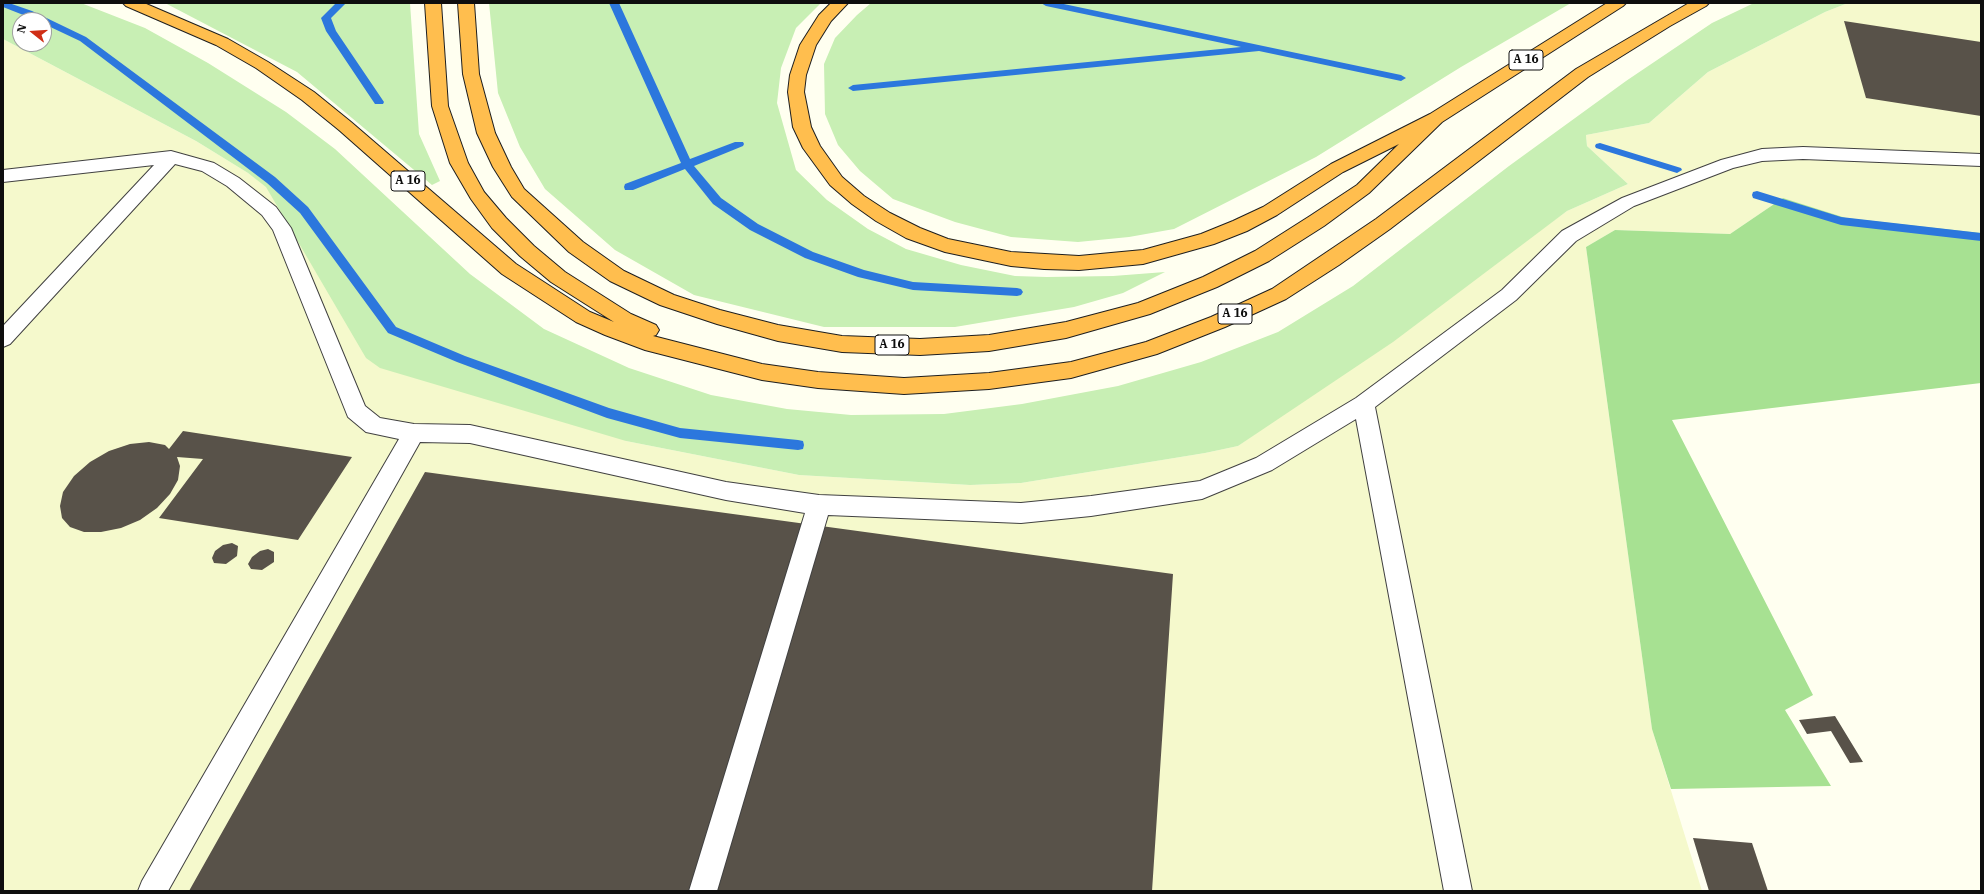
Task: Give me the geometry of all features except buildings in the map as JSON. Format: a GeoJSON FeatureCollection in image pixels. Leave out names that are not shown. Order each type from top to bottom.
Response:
{"type":"FeatureCollection","features":[{"type":"Feature","properties":{"kind":"highway","name":"A 16"},"geometry":{"type":"LineString","coordinates":[[131,3],[222,42],[262,65],[308,96],[345,126],[509,269],[542,292],[583,317],[612,330],[645,342],[762,372],[818,380],[904,386],[989,381],[1071,370],[1150,349],[1218,322],[1285,289],[1332,260],[1383,224],[1582,73],[1657,27],[1701,3]]}},
{"type":"Feature","properties":{"kind":"highway","name":"A 16"},"geometry":{"type":"LineString","coordinates":[[840,3],[825,18],[816,31],[802,60],[796,92],[802,127],[812,148],[836,181],[858,200],[883,217],[913,233],[932,240],[977,253],[1044,262],[1079,263],[1143,257],[1173,250],[1207,239],[1270,211],[1338,168],[1436,118],[1618,3]]}},
{"type":"Feature","properties":{"kind":"highway","name":"A 16"},"geometry":{"type":"LineString","coordinates":[[433,7],[440,106],[459,163],[477,195],[499,223],[527,251],[558,277],[624,319],[654,333],[687,352]]}},
{"type":"Feature","properties":{"kind":"highway","name":"A 16"},"geometry":{"type":"LineString","coordinates":[[466,7],[471,74],[486,133],[502,167],[518,193],[560,233],[576,247],[617,276],[667,300],[717,317],[778,333],[842,344],[920,346],[989,343],[1066,330],[1144,310],[1210,282],[1262,256],[1317,221],[1363,188],[1436,118]]}},
{"type":"Feature","properties":{"kind":"lane"},"geometry":{"type":"LineString","coordinates":[[3,176],[171,157],[208,167],[233,182],[268,211],[282,228],[356,411],[374,426],[414,433],[470,434],[726,491],[819,505],[1021,512],[1091,506],[1202,490],[1264,464],[1364,404],[1509,295],[1569,236],[1636,200],[1727,164],[1762,155],[1803,153],[1981,160]]}},
{"type":"Feature","properties":{"kind":"lane"},"geometry":{"type":"LineString","coordinates":[[3,339],[171,157]]}},
{"type":"Feature","properties":{"kind":"lane"},"geometry":{"type":"LineString","coordinates":[[1364,404],[1458,891]]}},
{"type":"Feature","properties":{"kind":"lane"},"geometry":{"type":"LineString","coordinates":[[152,891],[414,433]]}},
{"type":"Feature","properties":{"kind":"lane"},"geometry":{"type":"LineString","coordinates":[[703,891],[819,505]]}},
{"type":"Feature","properties":{"kind":"green space"},"geometry":{"type":"Polygon","coordinates":[[[3,3],[81,3],[145,28],[208,63],[286,112],[335,149],[470,274],[544,329],[629,368],[711,395],[787,409],[851,415],[944,414],[1022,404],[1118,386],[1201,362],[1278,332],[1353,286],[1509,166],[1626,81],[1712,23],[1754,3],[1848,3],[1825,12],[1708,72],[1649,123],[1586,135],[1587,146],[1628,184],[1567,211],[1393,342],[1238,446],[1205,453],[1021,483],[970,485],[799,475],[626,441],[380,368],[366,358],[266,187],[248,173],[196,141],[28,52],[52,52],[52,12],[12,12],[12,44],[3,39],[3,3]]]}},
{"type":"Feature","properties":{"kind":"green space"},"geometry":{"type":"Polygon","coordinates":[[[165,3],[410,3],[419,134],[440,181],[432,185],[297,72],[165,3]]]}},
{"type":"Feature","properties":{"kind":"green space"},"geometry":{"type":"Polygon","coordinates":[[[489,3],[821,3],[796,28],[781,68],[777,103],[796,170],[827,200],[868,229],[906,249],[961,265],[1015,276],[1113,276],[1165,272],[1123,293],[1074,307],[955,327],[824,327],[694,295],[615,250],[545,189],[520,147],[498,93],[489,3]]]}},
{"type":"Feature","properties":{"kind":"green space"},"geometry":{"type":"Polygon","coordinates":[[[871,3],[1571,3],[1461,67],[1316,157],[1174,229],[1129,237],[1078,242],[1011,237],[955,222],[893,199],[860,171],[838,145],[825,114],[824,64],[835,38],[871,3]]]}},
{"type":"Feature","properties":{"kind":"green space"},"geometry":{"type":"Polygon","coordinates":[[[1848,3],[1981,3],[1981,233],[1846,218],[1783,198],[1730,234],[1615,230],[1586,247],[1652,729],[1702,891],[3,891],[3,39],[12,44],[12,52],[28,52],[196,141],[248,173],[626,441],[799,475],[970,485],[1021,483],[1205,453],[1238,446],[1567,211],[1628,184],[1587,146],[1586,135],[1649,123],[1708,72],[1825,12],[1848,3]]]}},
{"type":"Feature","properties":{"kind":"green space"},"geometry":{"type":"Polygon","coordinates":[[[1783,198],[1846,218],[1981,233],[1981,383],[1672,420],[1813,695],[1785,710],[1831,786],[1671,789],[1652,729],[1586,247],[1615,230],[1730,234],[1783,198]]]}},
{"type":"Feature","properties":{"kind":"waterway"},"geometry":{"type":"LineString","coordinates":[[341,3],[326,18],[331,31],[379,102]]}},
{"type":"Feature","properties":{"kind":"waterway"},"geometry":{"type":"LineString","coordinates":[[614,3],[687,164]]}},
{"type":"Feature","properties":{"kind":"waterway"},"geometry":{"type":"LineString","coordinates":[[1046,3],[1259,48]]}},
{"type":"Feature","properties":{"kind":"waterway"},"geometry":{"type":"LineString","coordinates":[[3,4],[29,13],[83,39],[271,180],[304,210],[392,330],[461,359],[607,413],[680,433],[798,445]]}},
{"type":"Feature","properties":{"kind":"waterway"},"geometry":{"type":"LineString","coordinates":[[853,88],[1259,48]]}},
{"type":"Feature","properties":{"kind":"waterway"},"geometry":{"type":"LineString","coordinates":[[1259,48],[1401,78]]}},
{"type":"Feature","properties":{"kind":"waterway"},"geometry":{"type":"LineString","coordinates":[[687,164],[739,144]]}},
{"type":"Feature","properties":{"kind":"waterway"},"geometry":{"type":"LineString","coordinates":[[1600,146],[1677,170]]}},
{"type":"Feature","properties":{"kind":"waterway"},"geometry":{"type":"LineString","coordinates":[[629,187],[687,164]]}},
{"type":"Feature","properties":{"kind":"waterway"},"geometry":{"type":"LineString","coordinates":[[687,164],[717,201],[754,227],[809,255],[862,274],[913,286],[1017,292]]}},
{"type":"Feature","properties":{"kind":"waterway"},"geometry":{"type":"LineString","coordinates":[[1757,195],[1841,221],[1981,237]]}}]}
